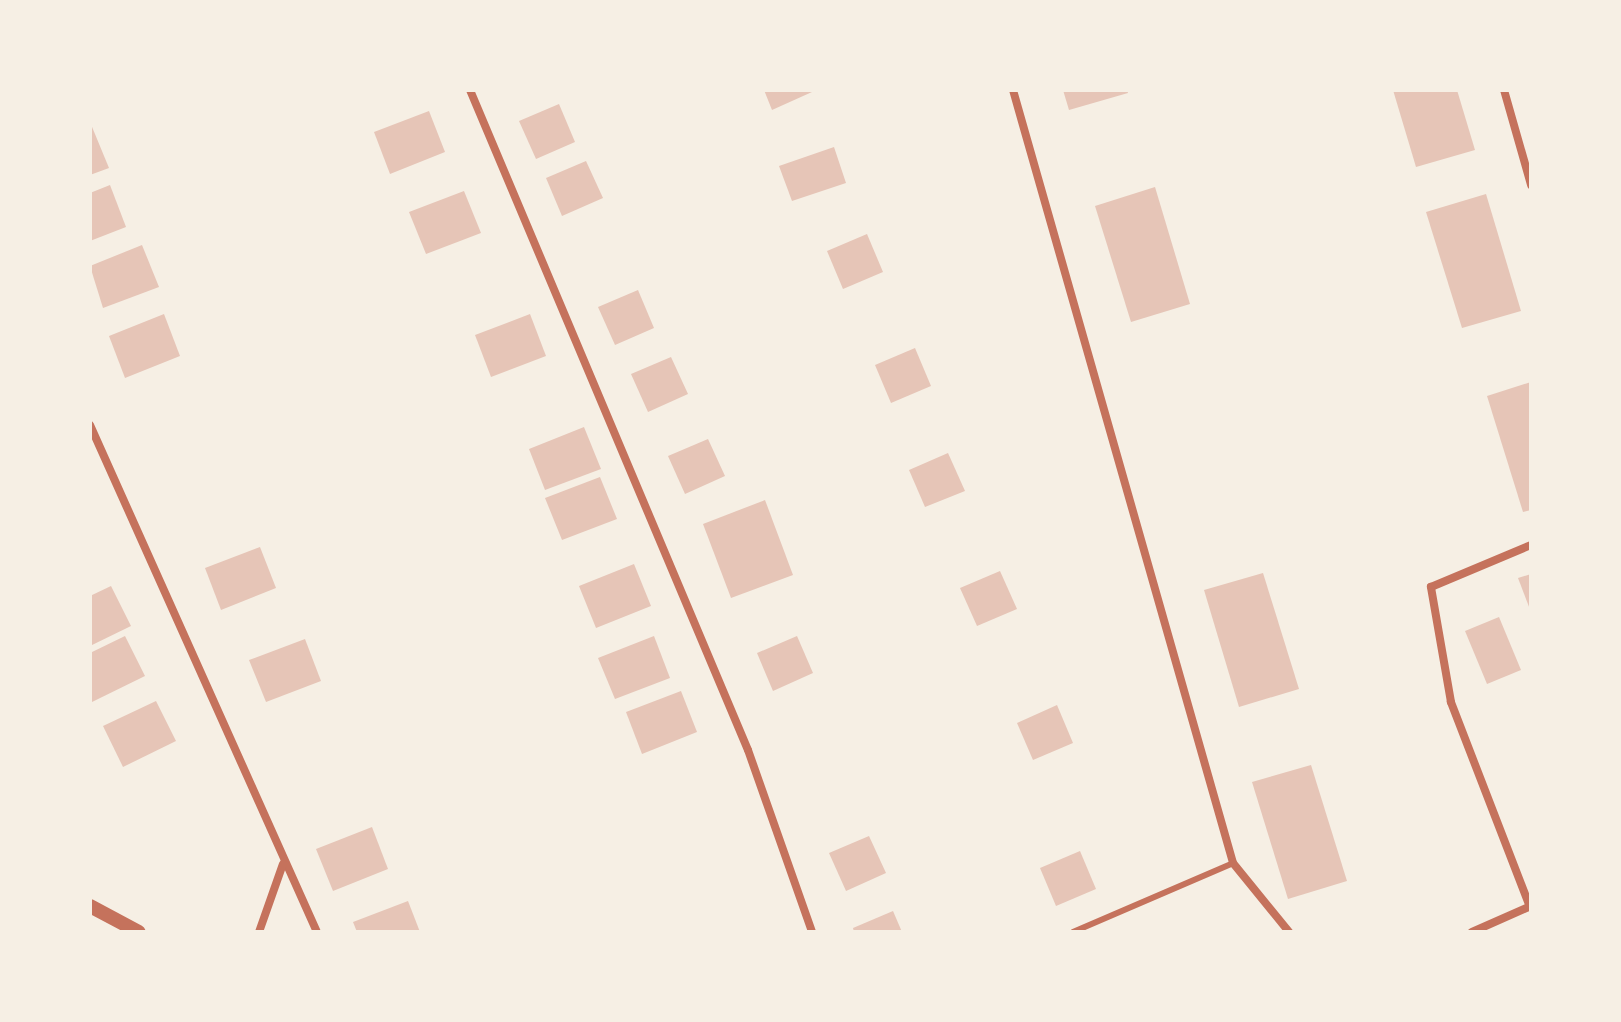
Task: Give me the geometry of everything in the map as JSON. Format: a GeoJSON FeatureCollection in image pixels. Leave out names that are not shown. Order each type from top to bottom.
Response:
{"type":"FeatureCollection","features":[{"type":"Feature","properties":{"kind":"street"},"geometry":{"type":"LineString","coordinates":[[470,90],[748,750],[812,932]]}},
{"type":"Feature","properties":{"kind":"street"},"geometry":{"type":"LineString","coordinates":[[1013,90],[1233,863],[1289,932]]}},
{"type":"Feature","properties":{"kind":"street"},"geometry":{"type":"LineString","coordinates":[[1504,90],[1531,185]]}},
{"type":"Feature","properties":{"kind":"street"},"geometry":{"type":"LineString","coordinates":[[90,425],[283,864],[317,932]]}},
{"type":"Feature","properties":{"kind":"street"},"geometry":{"type":"LineString","coordinates":[[1472,932],[1530,907],[1451,702],[1431,587],[1531,545]]}},
{"type":"Feature","properties":{"kind":"street"},"geometry":{"type":"LineString","coordinates":[[259,932],[283,864]]}},
{"type":"Feature","properties":{"kind":"street"},"geometry":{"type":"LineString","coordinates":[[90,906],[139,932]]}},
{"type":"Feature","properties":{"kind":"lane"},"geometry":{"type":"LineString","coordinates":[[1073,932],[1233,863]]}},
{"type":"Feature","properties":{"kind":"building"},"geometry":{"type":"Polygon","coordinates":[[[764,90],[811,90],[812,92],[772,110],[764,90]]]}},
{"type":"Feature","properties":{"kind":"building"},"geometry":{"type":"Polygon","coordinates":[[[1063,90],[1127,90],[1128,93],[1069,110],[1063,90]]]}},
{"type":"Feature","properties":{"kind":"building"},"geometry":{"type":"Polygon","coordinates":[[[1393,90],[1457,90],[1475,150],[1416,167],[1393,90]]]}},
{"type":"Feature","properties":{"kind":"building"},"geometry":{"type":"Polygon","coordinates":[[[559,104],[575,142],[536,159],[519,121],[559,104]]]}},
{"type":"Feature","properties":{"kind":"building"},"geometry":{"type":"Polygon","coordinates":[[[429,111],[445,152],[390,174],[374,132],[429,111]]]}},
{"type":"Feature","properties":{"kind":"building"},"geometry":{"type":"Polygon","coordinates":[[[90,122],[109,168],[90,175],[90,122]]]}},
{"type":"Feature","properties":{"kind":"building"},"geometry":{"type":"Polygon","coordinates":[[[834,147],[846,183],[792,201],[779,166],[834,147]]]}},
{"type":"Feature","properties":{"kind":"building"},"geometry":{"type":"Polygon","coordinates":[[[586,161],[603,198],[562,216],[546,178],[586,161]]]}},
{"type":"Feature","properties":{"kind":"building"},"geometry":{"type":"Polygon","coordinates":[[[110,185],[126,227],[90,241],[90,193],[110,185]]]}},
{"type":"Feature","properties":{"kind":"building"},"geometry":{"type":"Polygon","coordinates":[[[1155,187],[1190,304],[1131,322],[1095,206],[1155,187]]]}},
{"type":"Feature","properties":{"kind":"building"},"geometry":{"type":"Polygon","coordinates":[[[464,191],[481,233],[426,254],[409,212],[464,191]]]}},
{"type":"Feature","properties":{"kind":"building"},"geometry":{"type":"Polygon","coordinates":[[[1486,194],[1521,311],[1462,328],[1426,212],[1486,194]]]}},
{"type":"Feature","properties":{"kind":"building"},"geometry":{"type":"Polygon","coordinates":[[[867,234],[883,272],[843,289],[827,251],[867,234]]]}},
{"type":"Feature","properties":{"kind":"building"},"geometry":{"type":"Polygon","coordinates":[[[142,245],[159,287],[103,308],[90,266],[142,245]]]}},
{"type":"Feature","properties":{"kind":"building"},"geometry":{"type":"Polygon","coordinates":[[[638,290],[654,328],[615,345],[598,307],[638,290]]]}},
{"type":"Feature","properties":{"kind":"building"},"geometry":{"type":"Polygon","coordinates":[[[164,314],[180,356],[125,378],[109,336],[164,314]]]}},
{"type":"Feature","properties":{"kind":"building"},"geometry":{"type":"Polygon","coordinates":[[[530,314],[546,356],[491,377],[475,335],[530,314]]]}},
{"type":"Feature","properties":{"kind":"building"},"geometry":{"type":"Polygon","coordinates":[[[915,348],[931,386],[891,403],[875,365],[915,348]]]}},
{"type":"Feature","properties":{"kind":"building"},"geometry":{"type":"Polygon","coordinates":[[[671,357],[688,394],[648,412],[631,374],[671,357]]]}},
{"type":"Feature","properties":{"kind":"building"},"geometry":{"type":"Polygon","coordinates":[[[1531,382],[1531,510],[1523,512],[1487,396],[1531,382]]]}},
{"type":"Feature","properties":{"kind":"building"},"geometry":{"type":"Polygon","coordinates":[[[584,427],[601,469],[545,490],[529,449],[584,427]]]}},
{"type":"Feature","properties":{"kind":"building"},"geometry":{"type":"Polygon","coordinates":[[[708,439],[725,476],[685,494],[668,456],[708,439]]]}},
{"type":"Feature","properties":{"kind":"building"},"geometry":{"type":"Polygon","coordinates":[[[948,453],[965,491],[925,507],[909,470],[948,453]]]}},
{"type":"Feature","properties":{"kind":"building"},"geometry":{"type":"Polygon","coordinates":[[[600,477],[617,519],[562,540],[545,498],[600,477]]]}},
{"type":"Feature","properties":{"kind":"building"},"geometry":{"type":"Polygon","coordinates":[[[765,500],[793,575],[731,598],[703,524],[765,500]]]}},
{"type":"Feature","properties":{"kind":"building"},"geometry":{"type":"Polygon","coordinates":[[[260,547],[276,588],[221,610],[205,568],[260,547]]]}},
{"type":"Feature","properties":{"kind":"building"},"geometry":{"type":"Polygon","coordinates":[[[634,564],[651,606],[596,628],[579,586],[634,564]]]}},
{"type":"Feature","properties":{"kind":"building"},"geometry":{"type":"Polygon","coordinates":[[[1000,571],[1017,609],[977,626],[960,588],[1000,571]]]}},
{"type":"Feature","properties":{"kind":"building"},"geometry":{"type":"Polygon","coordinates":[[[1263,573],[1299,689],[1239,707],[1204,590],[1263,573]]]}},
{"type":"Feature","properties":{"kind":"building"},"geometry":{"type":"Polygon","coordinates":[[[1531,574],[1531,612],[1518,578],[1531,574]]]}},
{"type":"Feature","properties":{"kind":"building"},"geometry":{"type":"Polygon","coordinates":[[[111,586],[131,626],[90,646],[90,596],[111,586]]]}},
{"type":"Feature","properties":{"kind":"building"},"geometry":{"type":"Polygon","coordinates":[[[1499,617],[1521,670],[1487,684],[1465,631],[1499,617]]]}},
{"type":"Feature","properties":{"kind":"building"},"geometry":{"type":"Polygon","coordinates":[[[125,636],[145,676],[92,702],[90,653],[125,636]]]}},
{"type":"Feature","properties":{"kind":"building"},"geometry":{"type":"Polygon","coordinates":[[[654,636],[670,678],[615,699],[598,658],[654,636]]]}},
{"type":"Feature","properties":{"kind":"building"},"geometry":{"type":"Polygon","coordinates":[[[797,636],[813,673],[773,691],[757,653],[797,636]]]}},
{"type":"Feature","properties":{"kind":"building"},"geometry":{"type":"Polygon","coordinates":[[[305,639],[321,681],[266,702],[249,660],[305,639]]]}},
{"type":"Feature","properties":{"kind":"building"},"geometry":{"type":"Polygon","coordinates":[[[681,691],[697,732],[642,754],[626,712],[681,691]]]}},
{"type":"Feature","properties":{"kind":"building"},"geometry":{"type":"Polygon","coordinates":[[[156,701],[176,741],[123,767],[103,726],[156,701]]]}},
{"type":"Feature","properties":{"kind":"building"},"geometry":{"type":"Polygon","coordinates":[[[1057,705],[1073,743],[1033,760],[1017,723],[1057,705]]]}},
{"type":"Feature","properties":{"kind":"building"},"geometry":{"type":"Polygon","coordinates":[[[1311,765],[1347,881],[1288,899],[1252,782],[1311,765]]]}},
{"type":"Feature","properties":{"kind":"building"},"geometry":{"type":"Polygon","coordinates":[[[372,827],[388,869],[333,891],[316,849],[372,827]]]}},
{"type":"Feature","properties":{"kind":"building"},"geometry":{"type":"Polygon","coordinates":[[[869,836],[886,873],[846,891],[829,853],[869,836]]]}},
{"type":"Feature","properties":{"kind":"building"},"geometry":{"type":"Polygon","coordinates":[[[1080,851],[1096,889],[1056,906],[1040,868],[1080,851]]]}},
{"type":"Feature","properties":{"kind":"building"},"geometry":{"type":"Polygon","coordinates":[[[408,901],[420,932],[357,932],[353,922],[408,901]]]}},
{"type":"Feature","properties":{"kind":"building"},"geometry":{"type":"Polygon","coordinates":[[[893,911],[902,932],[854,932],[853,928],[893,911]]]}}]}
